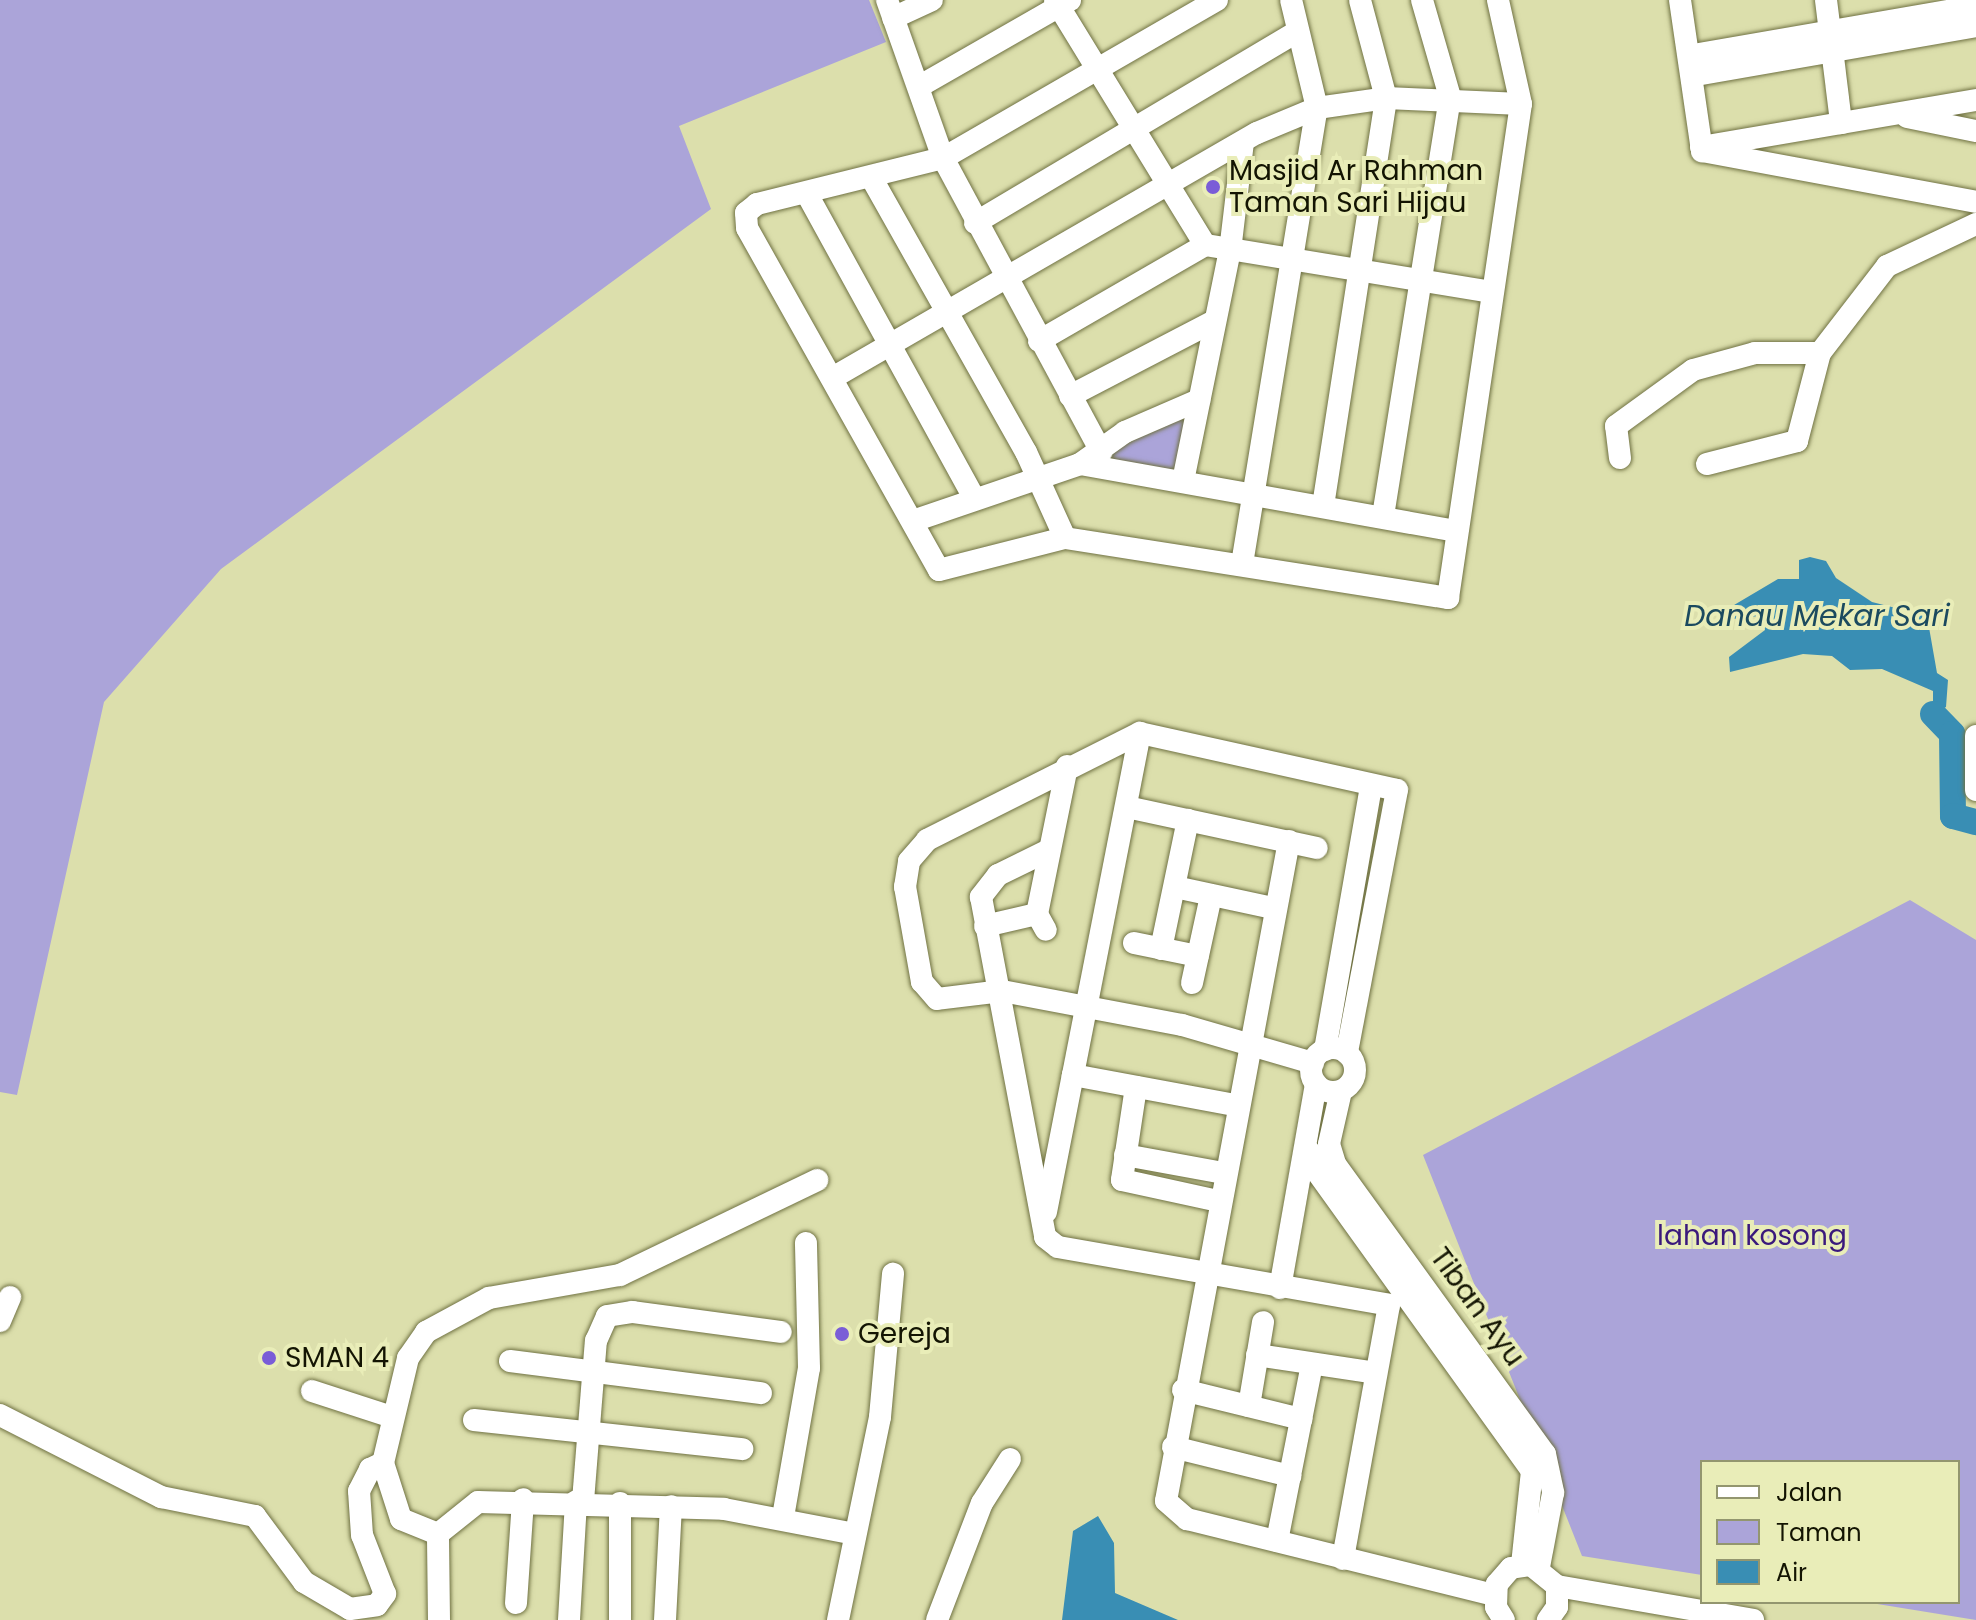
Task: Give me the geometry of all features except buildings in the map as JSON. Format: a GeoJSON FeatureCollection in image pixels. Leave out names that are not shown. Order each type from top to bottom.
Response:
{"type":"FeatureCollection","features":[{"type":"Feature","properties":{"kind":"street"},"geometry":{"type":"LineString","coordinates":[[932,0],[890,9],[920,86],[943,158],[1005,282],[1101,452]]}},
{"type":"Feature","properties":{"kind":"street"},"geometry":{"type":"LineString","coordinates":[[1217,0],[1099,71],[943,158],[757,204],[745,221],[913,521],[934,566],[946,571],[1065,538],[1448,598],[1521,104],[1498,0]]}},
{"type":"Feature","properties":{"kind":"street"},"geometry":{"type":"LineString","coordinates":[[1242,564],[1258,492],[1317,108],[1291,0]]}},
{"type":"Feature","properties":{"kind":"street"},"geometry":{"type":"LineString","coordinates":[[1323,506],[1386,98],[1360,0]]}},
{"type":"Feature","properties":{"kind":"street"},"geometry":{"type":"LineString","coordinates":[[1383,516],[1424,284],[1450,97],[1422,0]]}},
{"type":"Feature","properties":{"kind":"street"},"geometry":{"type":"LineString","coordinates":[[1680,0],[1694,65],[1700,147]]}},
{"type":"Feature","properties":{"kind":"street"},"geometry":{"type":"LineString","coordinates":[[1826,0],[1841,123]]}},
{"type":"Feature","properties":{"kind":"street"},"geometry":{"type":"LineString","coordinates":[[920,86],[1061,2],[1099,71],[1205,245]]}},
{"type":"Feature","properties":{"kind":"street"},"geometry":{"type":"LineString","coordinates":[[1694,65],[1830,39],[1976,6]]}},
{"type":"Feature","properties":{"kind":"street"},"geometry":{"type":"LineString","coordinates":[[1830,39],[1976,26]]}},
{"type":"Feature","properties":{"kind":"street"},"geometry":{"type":"LineString","coordinates":[[975,223],[1136,133],[1297,32]]}},
{"type":"Feature","properties":{"kind":"street"},"geometry":{"type":"LineString","coordinates":[[834,377],[1005,282],[1243,142],[1317,108],[1386,98],[1450,97],[1521,104]]}},
{"type":"Feature","properties":{"kind":"street"},"geometry":{"type":"LineString","coordinates":[[1700,147],[1976,100]]}},
{"type":"Feature","properties":{"kind":"street"},"geometry":{"type":"LineString","coordinates":[[1894,114],[1976,131]]}},
{"type":"Feature","properties":{"kind":"street"},"geometry":{"type":"LineString","coordinates":[[1183,481],[1230,251],[1243,142]]}},
{"type":"Feature","properties":{"kind":"street"},"geometry":{"type":"LineString","coordinates":[[1700,147],[1976,202]]}},
{"type":"Feature","properties":{"kind":"street"},"geometry":{"type":"LineString","coordinates":[[871,177],[1034,475],[1065,538]]}},
{"type":"Feature","properties":{"kind":"street"},"geometry":{"type":"LineString","coordinates":[[807,194],[974,498]]}},
{"type":"Feature","properties":{"kind":"street"},"geometry":{"type":"LineString","coordinates":[[1707,464],[1797,441],[1820,353],[1898,256],[1976,224]]}},
{"type":"Feature","properties":{"kind":"street"},"geometry":{"type":"LineString","coordinates":[[1039,341],[1205,245],[1360,275],[1492,292]]}},
{"type":"Feature","properties":{"kind":"street"},"geometry":{"type":"LineString","coordinates":[[1070,396],[1214,321]]}},
{"type":"Feature","properties":{"kind":"street"},"geometry":{"type":"LineString","coordinates":[[1620,458],[1614,437],[1621,420],[1656,403],[1693,370],[1755,353],[1820,353]]}},
{"type":"Feature","properties":{"kind":"street"},"geometry":{"type":"LineString","coordinates":[[913,521],[1034,475],[1080,464],[1125,432],[1199,400]]}},
{"type":"Feature","properties":{"kind":"street"},"geometry":{"type":"LineString","coordinates":[[1080,464],[1258,492],[1456,531]]}},
{"type":"Feature","properties":{"kind":"street"},"geometry":{"type":"LineString","coordinates":[[1045,1216],[1140,733]]}},
{"type":"Feature","properties":{"kind":"street"},"geometry":{"type":"LineString","coordinates":[[1325,1062],[1249,1042],[1002,991],[949,1002],[926,989],[906,873],[927,840],[1067,766],[1140,733],[1397,790],[1325,1062],[1341,1091]]}},
{"type":"Feature","properties":{"kind":"street"},"geometry":{"type":"LineString","coordinates":[[1976,736],[1976,790]]}},
{"type":"Feature","properties":{"kind":"street"},"geometry":{"type":"LineString","coordinates":[[985,926],[1042,922],[1049,850],[1067,766]]}},
{"type":"Feature","properties":{"kind":"street"},"geometry":{"type":"LineString","coordinates":[[1280,1288],[1309,1151],[1371,786]]}},
{"type":"Feature","properties":{"kind":"street"},"geometry":{"type":"LineString","coordinates":[[1127,807],[1317,848]]}},
{"type":"Feature","properties":{"kind":"street"},"geometry":{"type":"LineString","coordinates":[[1161,949],[1188,820]]}},
{"type":"Feature","properties":{"kind":"street"},"geometry":{"type":"LineString","coordinates":[[1289,841],[1235,1105],[1166,1501],[1172,1512],[1343,1559],[1494,1595]]}},
{"type":"Feature","properties":{"kind":"street"},"geometry":{"type":"LineString","coordinates":[[1049,850],[984,887],[985,926],[1002,991],[1019,1128],[1052,1245],[1389,1305]]}},
{"type":"Feature","properties":{"kind":"street"},"geometry":{"type":"LineString","coordinates":[[1175,887],[1273,908]]}},
{"type":"Feature","properties":{"kind":"street"},"geometry":{"type":"LineString","coordinates":[[1192,983],[1211,896]]}},
{"type":"Feature","properties":{"kind":"street"},"geometry":{"type":"LineString","coordinates":[[1134,943],[1198,956]]}},
{"type":"Feature","properties":{"kind":"street","name":"Tiban Ayu"},"geometry":{"type":"LineString","coordinates":[[1325,1062],[1355,1069],[1341,1091],[1329,1144],[1335,1164],[1545,1454],[1553,1493],[1530,1566]]}},
{"type":"Feature","properties":{"kind":"street"},"geometry":{"type":"LineString","coordinates":[[1073,1075],[1235,1105]]}},
{"type":"Feature","properties":{"kind":"street"},"geometry":{"type":"LineString","coordinates":[[1136,1087],[1125,1155],[1127,1185],[1218,1201]]}},
{"type":"Feature","properties":{"kind":"street","name":"Tiban Ayu"},"geometry":{"type":"LineString","coordinates":[[1309,1151],[1315,1169],[1402,1282],[1532,1471],[1530,1566]]}},
{"type":"Feature","properties":{"kind":"street"},"geometry":{"type":"LineString","coordinates":[[1125,1155],[1223,1173]]}},
{"type":"Feature","properties":{"kind":"street"},"geometry":{"type":"LineString","coordinates":[[438,1534],[401,1519],[383,1463],[392,1417],[416,1344],[447,1316],[489,1298],[620,1275],[817,1180]]}},
{"type":"Feature","properties":{"kind":"street"},"geometry":{"type":"LineString","coordinates":[[783,1517],[811,1353],[806,1243]]}},
{"type":"Feature","properties":{"kind":"street"},"geometry":{"type":"LineString","coordinates":[[838,1620],[850,1533],[880,1417],[893,1274]]}},
{"type":"Feature","properties":{"kind":"street"},"geometry":{"type":"LineString","coordinates":[[1343,1559],[1389,1305],[1402,1282]]}},
{"type":"Feature","properties":{"kind":"street"},"geometry":{"type":"LineString","coordinates":[[0,1321],[10,1297]]}},
{"type":"Feature","properties":{"kind":"street"},"geometry":{"type":"LineString","coordinates":[[569,1620],[593,1370],[601,1324],[617,1312],[781,1332]]}},
{"type":"Feature","properties":{"kind":"street"},"geometry":{"type":"LineString","coordinates":[[1249,1406],[1263,1322]]}},
{"type":"Feature","properties":{"kind":"street"},"geometry":{"type":"LineString","coordinates":[[1257,1355],[1376,1373]]}},
{"type":"Feature","properties":{"kind":"street"},"geometry":{"type":"LineString","coordinates":[[510,1361],[761,1393]]}},
{"type":"Feature","properties":{"kind":"street"},"geometry":{"type":"LineString","coordinates":[[1277,1541],[1312,1364]]}},
{"type":"Feature","properties":{"kind":"street"},"geometry":{"type":"LineString","coordinates":[[1183,1390],[1301,1419]]}},
{"type":"Feature","properties":{"kind":"street"},"geometry":{"type":"LineString","coordinates":[[312,1391],[392,1417]]}},
{"type":"Feature","properties":{"kind":"street"},"geometry":{"type":"LineString","coordinates":[[0,1415],[161,1497],[255,1516],[304,1582],[350,1609],[377,1605],[385,1594],[362,1535],[359,1491],[370,1469],[383,1463]]}},
{"type":"Feature","properties":{"kind":"street"},"geometry":{"type":"LineString","coordinates":[[474,1420],[742,1449]]}},
{"type":"Feature","properties":{"kind":"street"},"geometry":{"type":"LineString","coordinates":[[1173,1447],[1290,1476]]}},
{"type":"Feature","properties":{"kind":"street"},"geometry":{"type":"LineString","coordinates":[[937,1620],[982,1503],[1010,1459]]}},
{"type":"Feature","properties":{"kind":"street"},"geometry":{"type":"LineString","coordinates":[[438,1534],[478,1502],[523,1499],[671,1506],[783,1517],[850,1533]]}},
{"type":"Feature","properties":{"kind":"street"},"geometry":{"type":"LineString","coordinates":[[516,1603],[523,1499]]}},
{"type":"Feature","properties":{"kind":"street"},"geometry":{"type":"LineString","coordinates":[[620,1503],[620,1620]]}},
{"type":"Feature","properties":{"kind":"street"},"geometry":{"type":"LineString","coordinates":[[665,1620],[671,1506]]}},
{"type":"Feature","properties":{"kind":"street"},"geometry":{"type":"LineString","coordinates":[[438,1534],[439,1620]]}},
{"type":"Feature","properties":{"kind":"street"},"geometry":{"type":"LineString","coordinates":[[1504,1620],[1494,1595],[1503,1575],[1530,1566],[1557,1586],[1753,1620]]}},
{"type":"Feature","properties":{"kind":"street"},"geometry":{"type":"LineString","coordinates":[[1557,1586],[1557,1619]]}},
{"type":"Feature","properties":{"kind":"green space"},"geometry":{"type":"Polygon","coordinates":[[[0,0],[869,0],[886,42],[679,126],[711,209],[221,569],[104,702],[17,1095],[0,1092],[0,0]]]}},
{"type":"Feature","properties":{"kind":"green space"},"geometry":{"type":"Polygon","coordinates":[[[1199,400],[1183,481],[1085,461],[1199,400]]]}},
{"type":"Feature","properties":{"kind":"green space","name":"lahan kosong"},"geometry":{"type":"Polygon","coordinates":[[[1910,900],[1976,940],[1976,1620],[1877,1604],[1960,1604],[1960,1460],[1700,1460],[1700,1575],[1582,1556],[1423,1155],[1910,900]]]}},
{"type":"Feature","properties":{"kind":"water","name":"Danau Mekar Sari"},"geometry":{"type":"Polygon","coordinates":[[[1810,557],[1826,561],[1836,578],[1872,602],[1927,616],[1937,673],[1948,680],[1946,707],[1933,714],[1933,691],[1882,669],[1850,670],[1832,656],[1803,654],[1730,672],[1729,657],[1765,630],[1758,616],[1726,620],[1729,608],[1778,579],[1799,579],[1799,560],[1810,557]]]}},
{"type":"Feature","properties":{"kind":"water"},"geometry":{"type":"Polygon","coordinates":[[[1098,1516],[1114,1543],[1115,1593],[1178,1620],[1062,1620],[1073,1531],[1098,1516]]]}},
{"type":"Feature","properties":{"kind":"waterway"},"geometry":{"type":"LineString","coordinates":[[1933,714],[1952,734],[1953,816],[1976,822]]}},
{"type":"Feature","properties":{"kind":"place","name":"Masjid Ar Rahman Taman Sari Hijau"},"geometry":{"type":"Point","coordinates":[1213,187]}},
{"type":"Feature","properties":{"kind":"place","name":"Gereja"},"geometry":{"type":"Point","coordinates":[842,1334]}},
{"type":"Feature","properties":{"kind":"place","name":"SMAN 4"},"geometry":{"type":"Point","coordinates":[269,1358]}}]}
